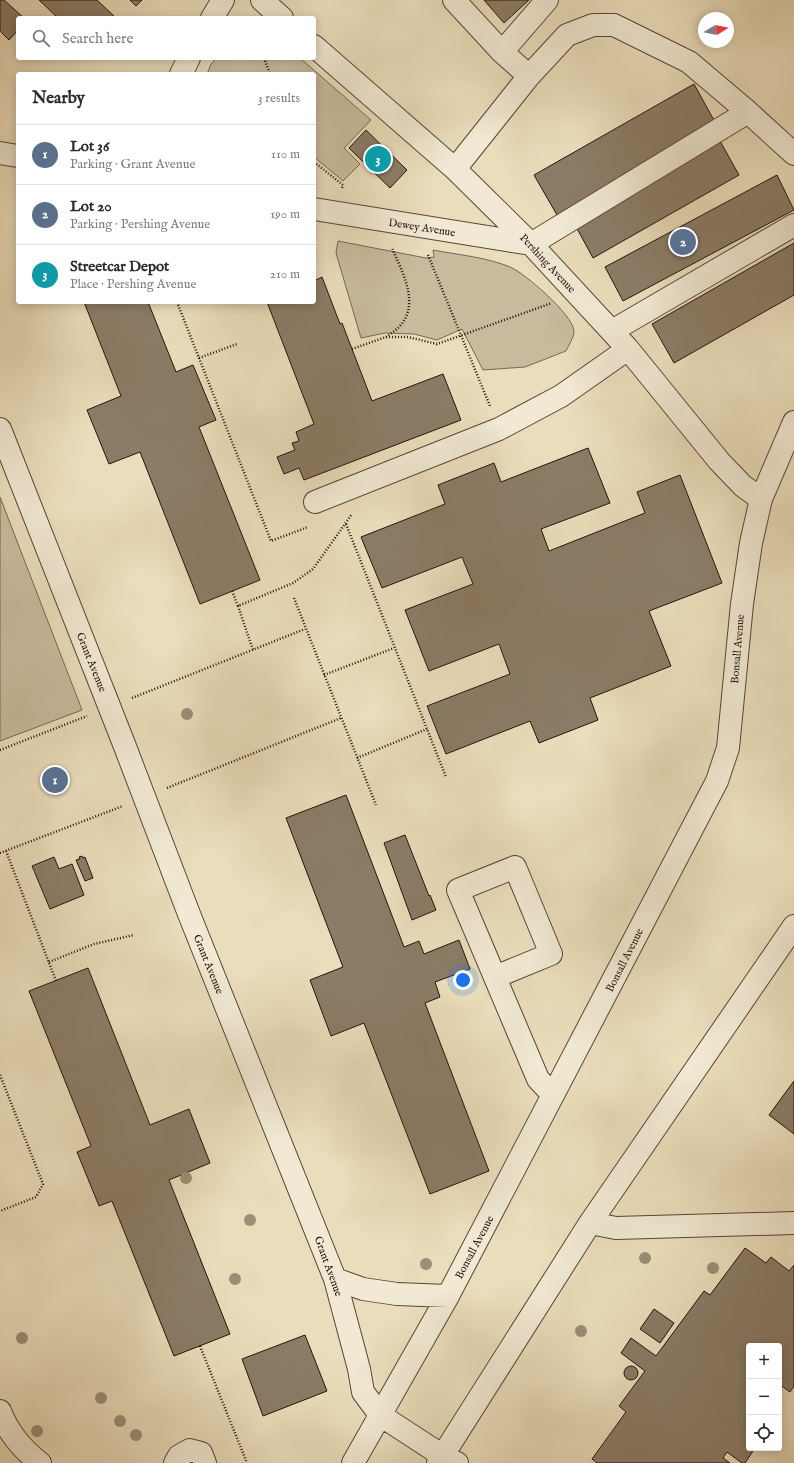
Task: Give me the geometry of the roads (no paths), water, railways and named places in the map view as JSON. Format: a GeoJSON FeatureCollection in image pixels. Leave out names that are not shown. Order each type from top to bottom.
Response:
{"type":"FeatureCollection","features":[{"type":"Feature","properties":{"kind":"street"},"geometry":{"type":"LineString","coordinates":[[213,16],[224,0]]}},
{"type":"Feature","properties":{"kind":"street"},"geometry":{"type":"LineString","coordinates":[[262,0],[280,16]]}},
{"type":"Feature","properties":{"kind":"street"},"geometry":{"type":"LineString","coordinates":[[454,0],[502,52],[529,76]]}},
{"type":"Feature","properties":{"kind":"street"},"geometry":{"type":"LineString","coordinates":[[502,52],[548,0]]}},
{"type":"Feature","properties":{"kind":"street"},"geometry":{"type":"LineString","coordinates":[[455,168],[529,76],[566,35],[593,25],[614,25],[689,62],[748,112],[794,154]]}},
{"type":"Feature","properties":{"kind":"street","name":"Pershing Avenue"},"geometry":{"type":"LineString","coordinates":[[316,48],[455,168],[531,244],[628,349],[719,461],[743,486],[762,499]]}},
{"type":"Feature","properties":{"kind":"street"},"geometry":{"type":"LineString","coordinates":[[182,72],[188,60]]}},
{"type":"Feature","properties":{"kind":"street"},"geometry":{"type":"LineString","coordinates":[[531,244],[748,112]]}},
{"type":"Feature","properties":{"kind":"street"},"geometry":{"type":"LineString","coordinates":[[0,153],[16,156]]}},
{"type":"Feature","properties":{"kind":"street","name":"Dewey Avenue"},"geometry":{"type":"LineString","coordinates":[[316,210],[531,244]]}},
{"type":"Feature","properties":{"kind":"street"},"geometry":{"type":"LineString","coordinates":[[612,331],[794,225]]}},
{"type":"Feature","properties":{"kind":"street"},"geometry":{"type":"LineString","coordinates":[[315,502],[499,429],[561,396],[628,349]]}},
{"type":"Feature","properties":{"kind":"street","name":"Bonsall Avenue"},"geometry":{"type":"LineString","coordinates":[[353,1463],[448,1296],[716,781],[728,748],[750,543],[762,499],[794,422]]}},
{"type":"Feature","properties":{"kind":"street","name":"Grant Avenue"},"geometry":{"type":"LineString","coordinates":[[0,429],[124,744],[186,907],[335,1279],[359,1369],[363,1392],[380,1415],[446,1461]]}},
{"type":"Feature","properties":{"kind":"street"},"geometry":{"type":"LineString","coordinates":[[495,977],[551,954],[515,867],[458,890],[538,1079],[553,1095]]}},
{"type":"Feature","properties":{"kind":"street"},"geometry":{"type":"LineString","coordinates":[[446,1461],[590,1223],[794,926]]}},
{"type":"Feature","properties":{"kind":"street"},"geometry":{"type":"LineString","coordinates":[[590,1223],[616,1228],[794,1223]]}},
{"type":"Feature","properties":{"kind":"street"},"geometry":{"type":"LineString","coordinates":[[335,1279],[363,1288],[397,1294],[448,1296]]}},
{"type":"Feature","properties":{"kind":"street"},"geometry":{"type":"LineString","coordinates":[[0,1411],[4,1422],[26,1452],[40,1463]]}},
{"type":"Feature","properties":{"kind":"street"},"geometry":{"type":"LineString","coordinates":[[175,1463],[179,1456],[190,1450],[201,1453],[204,1463]]}},
{"type":"Feature","properties":{"kind":"place","name":"Streetcar Depot"},"geometry":{"type":"Point","coordinates":[378,159]}},
{"type":"Feature","properties":{"kind":"place","name":"Lot 20"},"geometry":{"type":"Point","coordinates":[683,242]}},
{"type":"Feature","properties":{"kind":"place","name":"Lot 36"},"geometry":{"type":"Point","coordinates":[55,780]}}]}
